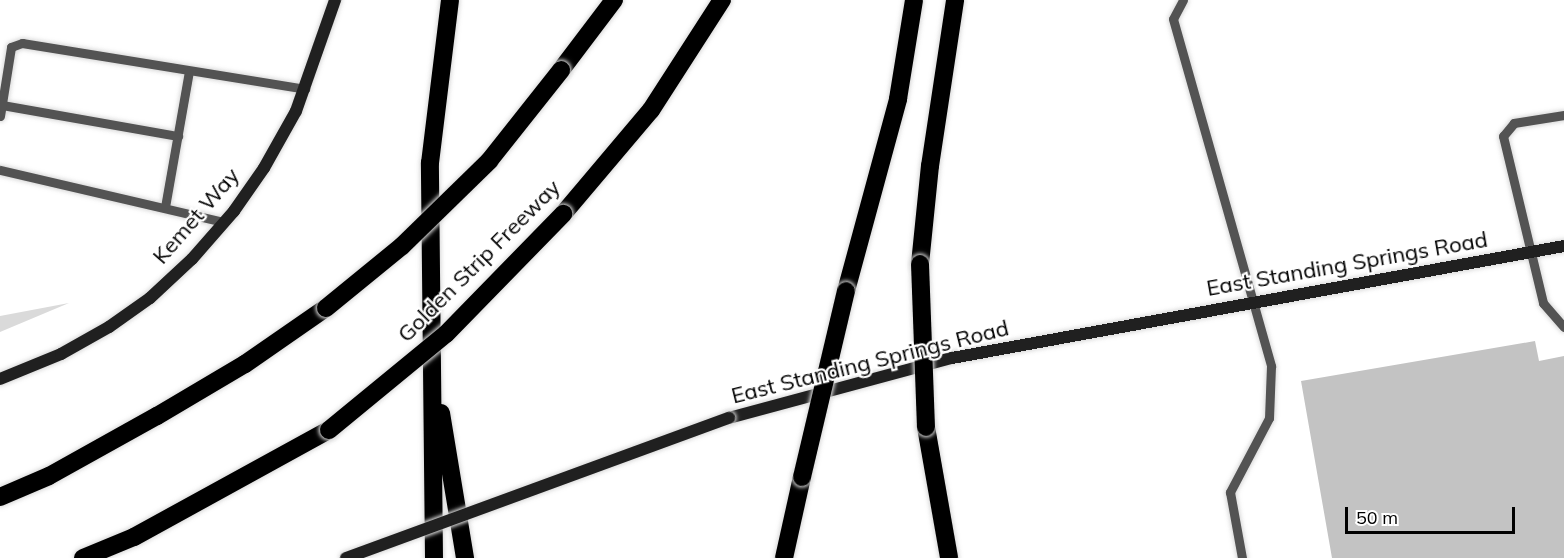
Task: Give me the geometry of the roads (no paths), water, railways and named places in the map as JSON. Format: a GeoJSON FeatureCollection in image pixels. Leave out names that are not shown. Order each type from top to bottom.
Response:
{"type":"FeatureCollection","features":[{"type":"Feature","properties":{"kind":"highway"},"geometry":{"type":"LineString","coordinates":[[434,558],[434,369],[430,163],[450,0]]}},
{"type":"Feature","properties":{"kind":"highway"},"geometry":{"type":"LineString","coordinates":[[0,497],[50,476],[157,416],[245,364],[326,308],[402,246],[489,161],[614,0]]}},
{"type":"Feature","properties":{"kind":"highway","name":"Golden Strip Freeway"},"geometry":{"type":"LineString","coordinates":[[83,558],[134,537],[329,430],[446,334],[563,214],[651,110],[722,0]]}},
{"type":"Feature","properties":{"kind":"highway"},"geometry":{"type":"LineString","coordinates":[[784,558],[846,291],[898,99],[914,0]]}},
{"type":"Feature","properties":{"kind":"highway"},"geometry":{"type":"LineString","coordinates":[[949,558],[926,427],[920,264],[930,166],[955,0]]}},
{"type":"Feature","properties":{"kind":"highway"},"geometry":{"type":"LineString","coordinates":[[434,369],[465,558]]}},
{"type":"Feature","properties":{"kind":"street","name":"Kemet Way"},"geometry":{"type":"LineString","coordinates":[[0,379],[61,354],[109,327],[167,282],[224,222],[264,168],[305,89],[335,0]]}},
{"type":"Feature","properties":{"kind":"street","name":"East Standing Springs Road"},"geometry":{"type":"LineString","coordinates":[[346,558],[729,418],[952,358],[1564,246]]}},
{"type":"Feature","properties":{"kind":"lane"},"geometry":{"type":"LineString","coordinates":[[1183,0],[1173,19],[1271,366],[1269,418],[1230,492],[1242,558]]}},
{"type":"Feature","properties":{"kind":"lane"},"geometry":{"type":"LineString","coordinates":[[0,116],[10,47],[22,43],[305,89]]}},
{"type":"Feature","properties":{"kind":"lane"},"geometry":{"type":"LineString","coordinates":[[165,207],[189,70]]}},
{"type":"Feature","properties":{"kind":"lane"},"geometry":{"type":"LineString","coordinates":[[2,105],[178,136]]}},
{"type":"Feature","properties":{"kind":"lane"},"geometry":{"type":"LineString","coordinates":[[1564,115],[1514,123],[1503,136],[1543,303],[1564,327]]}},
{"type":"Feature","properties":{"kind":"lane"},"geometry":{"type":"LineString","coordinates":[[0,170],[224,222]]}}]}
